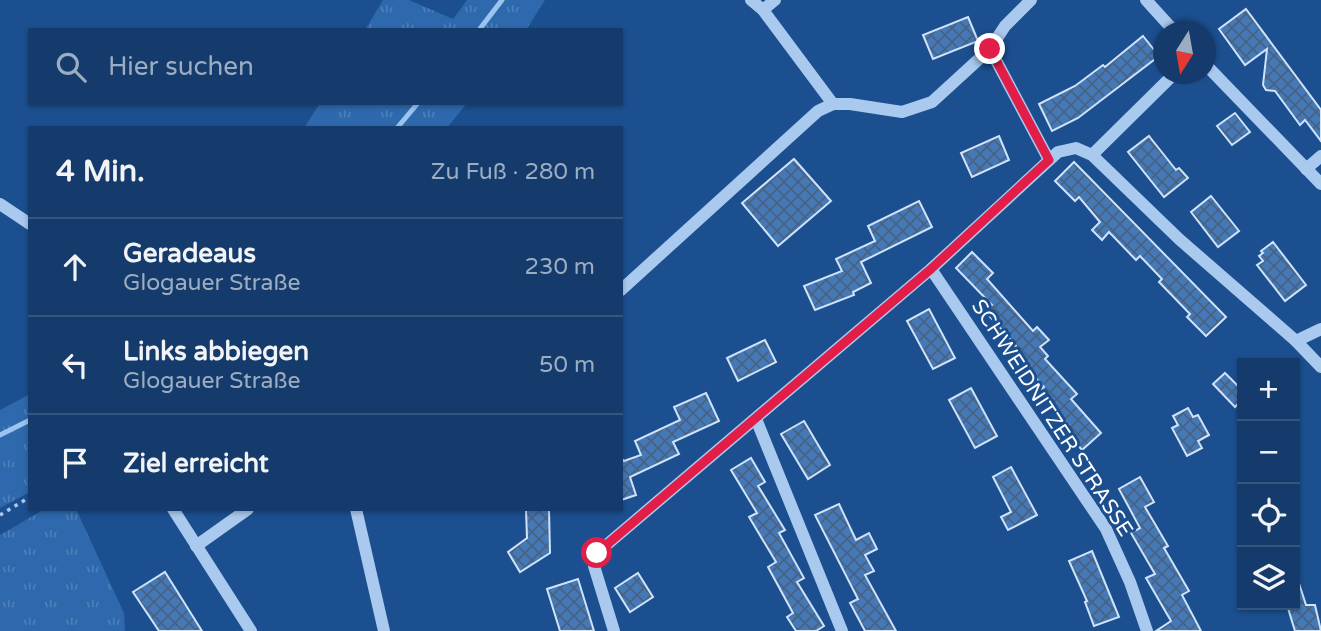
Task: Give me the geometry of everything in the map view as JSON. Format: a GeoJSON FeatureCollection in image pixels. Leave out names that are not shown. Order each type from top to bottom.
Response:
{"type":"FeatureCollection","features":[{"type":"Feature","properties":{"kind":"street"},"geometry":{"type":"LineString","coordinates":[[751,0],[763,10],[833,104]]}},
{"type":"Feature","properties":{"kind":"street"},"geometry":{"type":"LineString","coordinates":[[763,10],[775,0]]}},
{"type":"Feature","properties":{"kind":"street"},"geometry":{"type":"LineString","coordinates":[[623,288],[818,111],[833,104],[850,104],[902,112],[932,102],[990,49],[1005,26],[1031,0]]}},
{"type":"Feature","properties":{"kind":"street"},"geometry":{"type":"LineString","coordinates":[[1146,0],[1165,21]]}},
{"type":"Feature","properties":{"kind":"street"},"geometry":{"type":"LineString","coordinates":[[990,49],[1049,160]]}},
{"type":"Feature","properties":{"kind":"street"},"geometry":{"type":"LineString","coordinates":[[1216,75],[1321,184]]}},
{"type":"Feature","properties":{"kind":"street"},"geometry":{"type":"LineString","coordinates":[[1092,155],[1164,84]]}},
{"type":"Feature","properties":{"kind":"street"},"geometry":{"type":"LineString","coordinates":[[614,631],[594,566],[597,553],[931,269],[1058,152],[1076,148],[1092,155],[1321,367]]}},
{"type":"Feature","properties":{"kind":"street"},"geometry":{"type":"LineString","coordinates":[[1306,169],[1321,156]]}},
{"type":"Feature","properties":{"kind":"street"},"geometry":{"type":"LineString","coordinates":[[0,204],[28,223]]}},
{"type":"Feature","properties":{"kind":"street","name":"SCHWEIDNITZER STRASSE"},"geometry":{"type":"LineString","coordinates":[[931,269],[1107,529],[1147,631]]}},
{"type":"Feature","properties":{"kind":"street"},"geometry":{"type":"LineString","coordinates":[[1296,341],[1321,329]]}},
{"type":"Feature","properties":{"kind":"street"},"geometry":{"type":"LineString","coordinates":[[756,419],[842,631]]}},
{"type":"Feature","properties":{"kind":"street"},"geometry":{"type":"LineString","coordinates":[[174,511],[251,631]]}},
{"type":"Feature","properties":{"kind":"street"},"geometry":{"type":"LineString","coordinates":[[196,546],[245,511]]}},
{"type":"Feature","properties":{"kind":"street"},"geometry":{"type":"LineString","coordinates":[[356,511],[384,631]]}},
{"type":"Feature","properties":{"kind":"path"},"geometry":{"type":"LineString","coordinates":[[0,515],[28,498]]}},
{"type":"Feature","properties":{"kind":"green space"},"geometry":{"type":"Polygon","coordinates":[[[383,0],[409,0],[453,19],[467,0],[545,0],[527,28],[366,28],[383,0]]]}},
{"type":"Feature","properties":{"kind":"green space"},"geometry":{"type":"Polygon","coordinates":[[[319,105],[465,105],[449,126],[305,126],[319,105]]]}},
{"type":"Feature","properties":{"kind":"green space"},"geometry":{"type":"Polygon","coordinates":[[[28,395],[28,493],[0,508],[0,410],[28,395]]]}},
{"type":"Feature","properties":{"kind":"green space"},"geometry":{"type":"Polygon","coordinates":[[[42,511],[77,511],[124,613],[125,631],[0,631],[0,535],[42,511]]]}},
{"type":"Feature","properties":{"kind":"building"},"geometry":{"type":"Polygon","coordinates":[[[1246,9],[1321,110],[1321,141],[1305,120],[1300,125],[1275,91],[1266,90],[1263,85],[1267,49],[1245,65],[1219,29],[1246,9]]]}},
{"type":"Feature","properties":{"kind":"building"},"geometry":{"type":"Polygon","coordinates":[[[968,17],[978,41],[933,59],[923,35],[968,17]]]}},
{"type":"Feature","properties":{"kind":"building"},"geometry":{"type":"Polygon","coordinates":[[[1143,36],[1153,48],[1153,61],[1078,118],[1052,131],[1039,104],[1075,86],[1103,65],[1105,67],[1143,36]]]}},
{"type":"Feature","properties":{"kind":"building"},"geometry":{"type":"Polygon","coordinates":[[[1235,113],[1250,132],[1232,145],[1217,126],[1235,113]]]}},
{"type":"Feature","properties":{"kind":"building"},"geometry":{"type":"Polygon","coordinates":[[[999,136],[1009,160],[972,177],[961,153],[999,136]]]}},
{"type":"Feature","properties":{"kind":"building"},"geometry":{"type":"Polygon","coordinates":[[[1149,136],[1176,170],[1179,168],[1188,178],[1164,197],[1128,152],[1149,136]]]}},
{"type":"Feature","properties":{"kind":"building"},"geometry":{"type":"Polygon","coordinates":[[[794,159],[831,201],[778,246],[742,203],[794,159]]]}},
{"type":"Feature","properties":{"kind":"building"},"geometry":{"type":"Polygon","coordinates":[[[1074,162],[1226,317],[1206,336],[1187,317],[1190,314],[1159,282],[1162,279],[1140,256],[1136,260],[1109,232],[1102,240],[1092,230],[1100,222],[1079,197],[1075,201],[1055,181],[1074,162]]]}},
{"type":"Feature","properties":{"kind":"building"},"geometry":{"type":"Polygon","coordinates":[[[1211,196],[1239,231],[1218,247],[1191,212],[1211,196]]]}},
{"type":"Feature","properties":{"kind":"building"},"geometry":{"type":"Polygon","coordinates":[[[919,201],[932,227],[861,262],[871,283],[853,292],[854,295],[815,310],[804,286],[842,271],[836,259],[875,241],[868,226],[919,201]]]}},
{"type":"Feature","properties":{"kind":"building"},"geometry":{"type":"Polygon","coordinates":[[[1273,242],[1306,285],[1285,301],[1257,265],[1263,261],[1259,256],[1263,253],[1261,251],[1273,242]]]}},
{"type":"Feature","properties":{"kind":"building"},"geometry":{"type":"Polygon","coordinates":[[[972,252],[993,273],[987,279],[1033,331],[1037,327],[1049,340],[1040,347],[1048,356],[1045,359],[1077,394],[1071,399],[1101,433],[1082,450],[1064,429],[1069,425],[1039,391],[1044,387],[1011,351],[1016,346],[985,311],[992,305],[956,268],[972,252]]]}},
{"type":"Feature","properties":{"kind":"building"},"geometry":{"type":"Polygon","coordinates":[[[929,309],[955,358],[933,369],[907,321],[929,309]]]}},
{"type":"Feature","properties":{"kind":"building"},"geometry":{"type":"Polygon","coordinates":[[[765,340],[776,362],[738,381],[727,358],[765,340]]]}},
{"type":"Feature","properties":{"kind":"building"},"geometry":{"type":"Polygon","coordinates":[[[1225,373],[1237,385],[1237,405],[1235,407],[1213,384],[1225,373]]]}},
{"type":"Feature","properties":{"kind":"building"},"geometry":{"type":"Polygon","coordinates":[[[971,388],[997,436],[975,448],[949,400],[971,388]]]}},
{"type":"Feature","properties":{"kind":"building"},"geometry":{"type":"Polygon","coordinates":[[[706,393],[719,421],[673,442],[679,454],[630,477],[636,495],[623,499],[623,460],[641,455],[635,441],[680,420],[674,407],[706,393]]]}},
{"type":"Feature","properties":{"kind":"building"},"geometry":{"type":"Polygon","coordinates":[[[1188,408],[1193,417],[1198,415],[1209,435],[1198,441],[1202,448],[1187,456],[1172,428],[1178,425],[1173,416],[1188,408]]]}},
{"type":"Feature","properties":{"kind":"building"},"geometry":{"type":"Polygon","coordinates":[[[804,421],[830,465],[808,479],[781,434],[804,421]]]}},
{"type":"Feature","properties":{"kind":"building"},"geometry":{"type":"Polygon","coordinates":[[[751,458],[765,482],[758,486],[785,530],[779,533],[804,578],[797,582],[824,626],[816,631],[796,631],[787,617],[793,613],[768,567],[776,562],[749,517],[757,513],[731,470],[751,458]]]}},
{"type":"Feature","properties":{"kind":"building"},"geometry":{"type":"Polygon","coordinates":[[[1011,467],[1037,515],[1008,530],[1001,517],[1011,512],[993,477],[1011,467]]]}},
{"type":"Feature","properties":{"kind":"building"},"geometry":{"type":"Polygon","coordinates":[[[1140,477],[1154,502],[1145,507],[1168,546],[1164,548],[1189,591],[1182,595],[1201,631],[1156,631],[1171,621],[1146,578],[1155,574],[1131,533],[1140,528],[1119,489],[1140,477]]]}},
{"type":"Feature","properties":{"kind":"building"},"geometry":{"type":"Polygon","coordinates":[[[839,504],[856,540],[869,533],[877,549],[865,555],[874,571],[865,575],[896,631],[865,631],[850,603],[858,599],[815,515],[839,504]]]}},
{"type":"Feature","properties":{"kind":"building"},"geometry":{"type":"Polygon","coordinates":[[[526,511],[549,511],[550,553],[520,572],[508,552],[527,538],[526,511]]]}},
{"type":"Feature","properties":{"kind":"building"},"geometry":{"type":"Polygon","coordinates":[[[1092,551],[1119,617],[1094,626],[1085,602],[1087,601],[1069,561],[1092,551]]]}},
{"type":"Feature","properties":{"kind":"building"},"geometry":{"type":"Polygon","coordinates":[[[165,572],[202,631],[159,631],[133,592],[165,572]]]}},
{"type":"Feature","properties":{"kind":"building"},"geometry":{"type":"Polygon","coordinates":[[[638,573],[653,597],[630,612],[615,588],[638,573]]]}},
{"type":"Feature","properties":{"kind":"building"},"geometry":{"type":"Polygon","coordinates":[[[578,579],[594,631],[560,631],[547,589],[578,579]]]}},
{"type":"Feature","properties":{"kind":"building"},"geometry":{"type":"Polygon","coordinates":[[[1300,586],[1306,605],[1315,605],[1321,631],[1295,631],[1289,610],[1300,610],[1300,586]]]}},
{"type":"Feature","properties":{"kind":"waterway"},"geometry":{"type":"LineString","coordinates":[[481,28],[502,0]]}},
{"type":"Feature","properties":{"kind":"waterway"},"geometry":{"type":"LineString","coordinates":[[399,126],[416,105]]}},
{"type":"Feature","properties":{"kind":"waterway"},"geometry":{"type":"LineString","coordinates":[[0,435],[28,421]]}},
{"type":"Feature","properties":{"kind":"route"},"geometry":{"type":"LineString","coordinates":[[597,553],[931,269],[1049,160],[990,49]]}}]}
